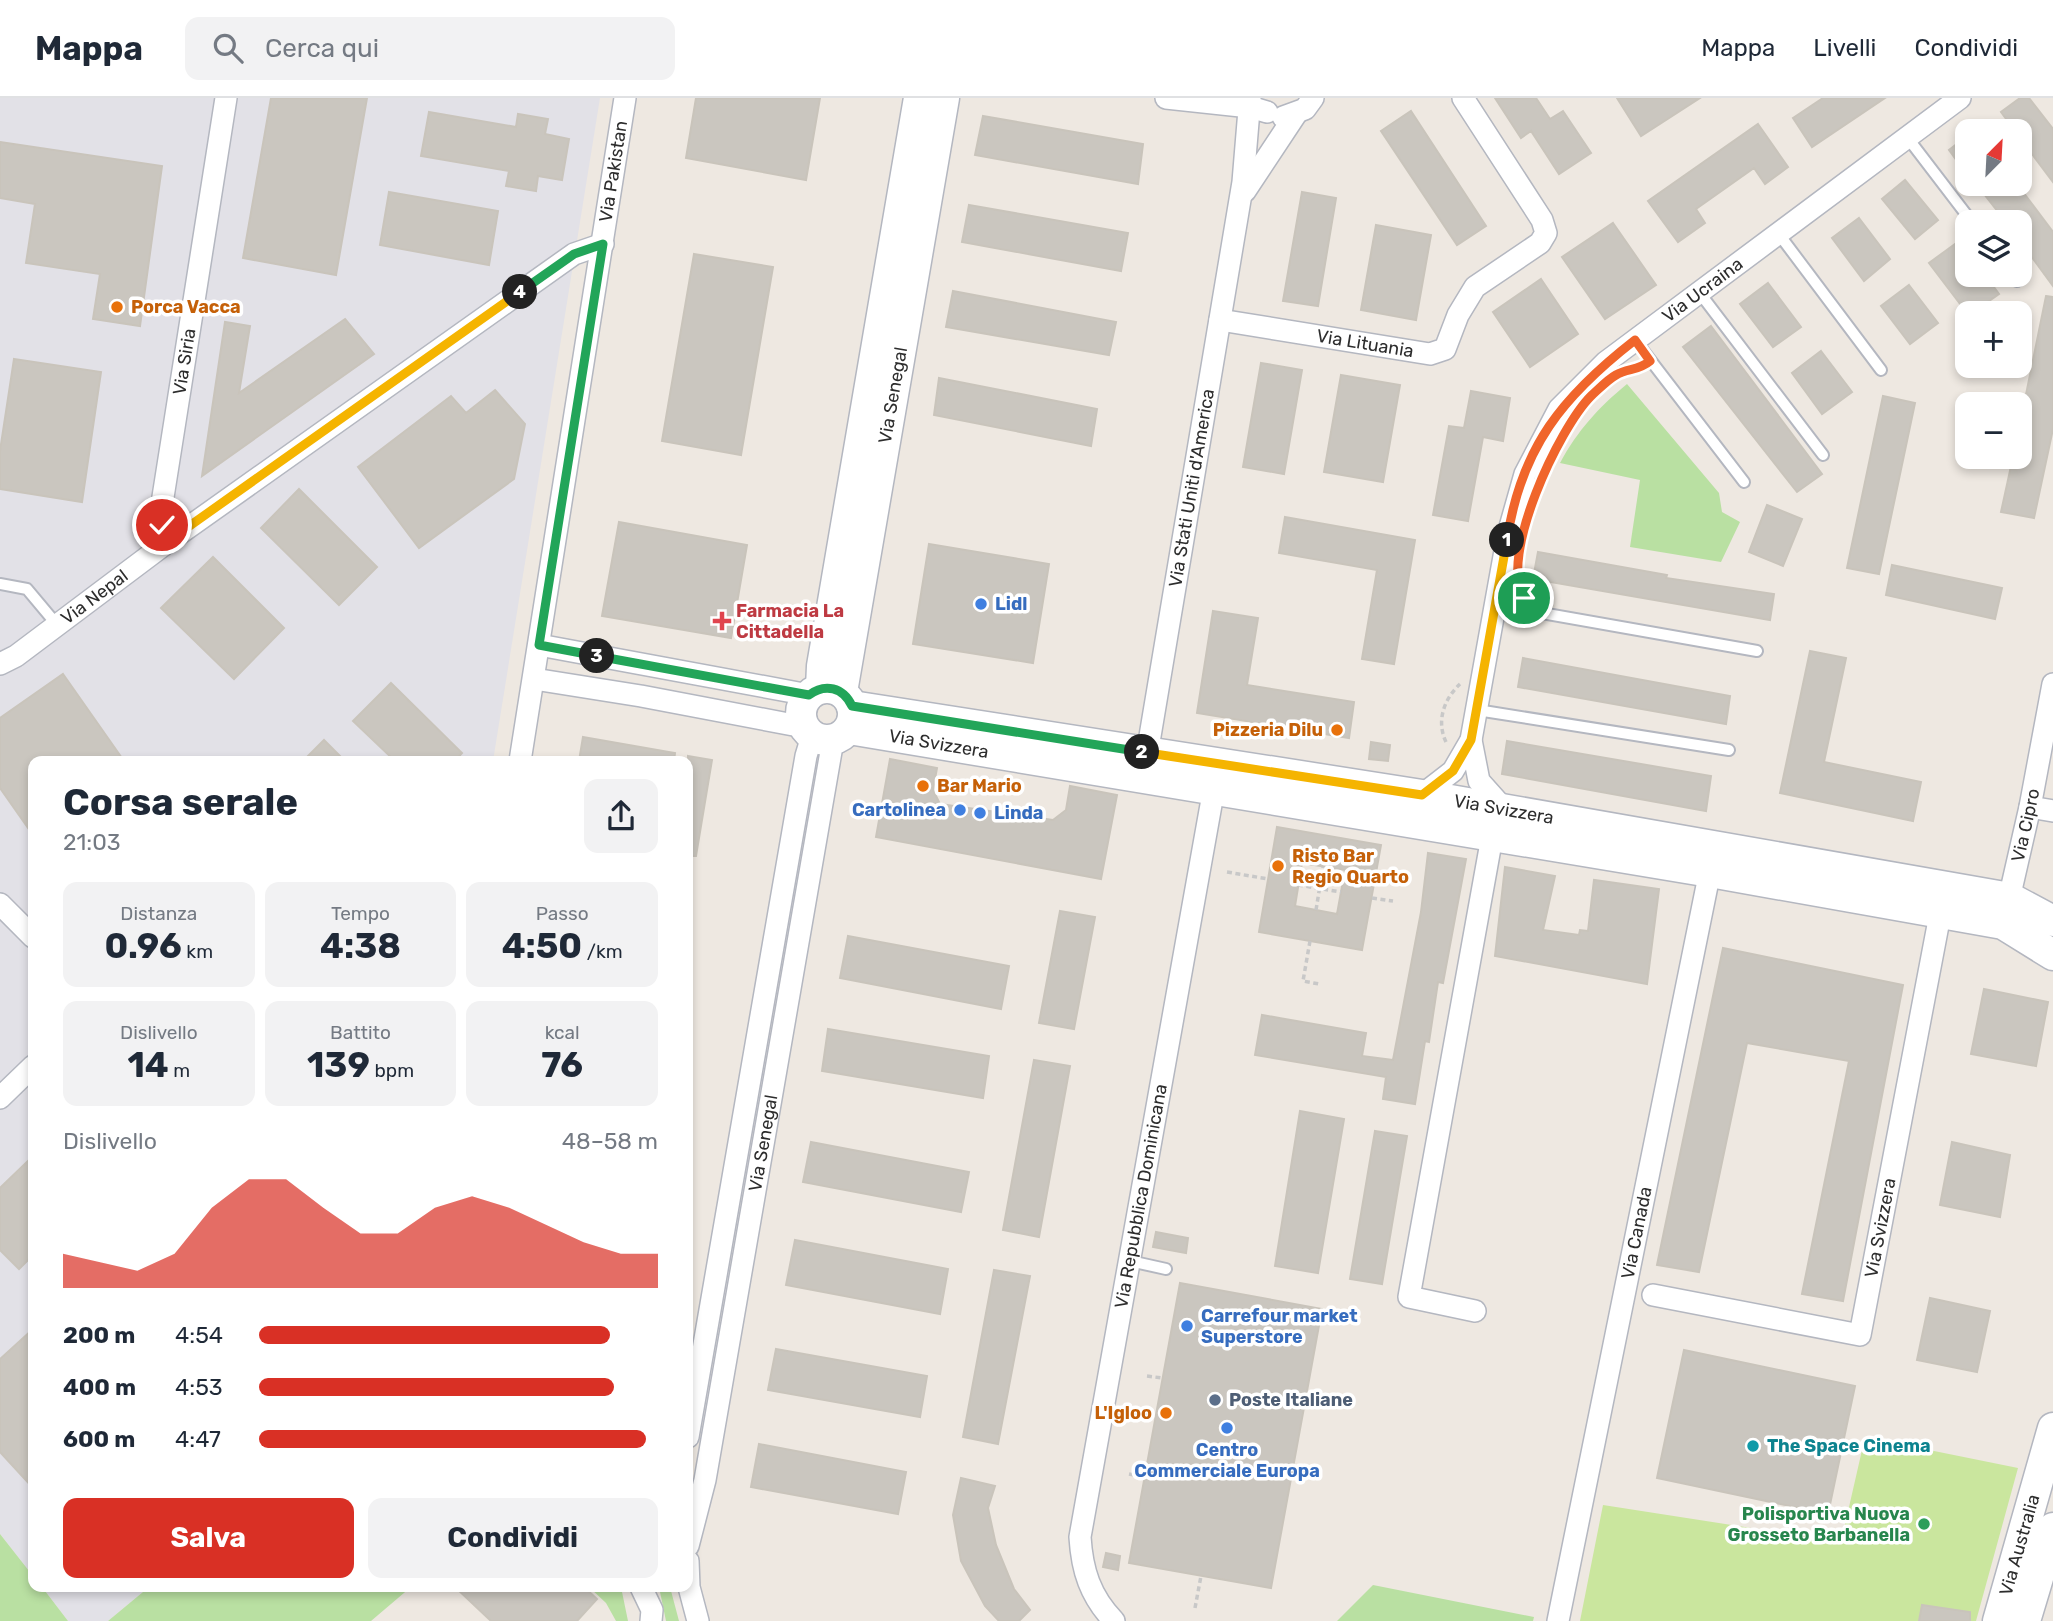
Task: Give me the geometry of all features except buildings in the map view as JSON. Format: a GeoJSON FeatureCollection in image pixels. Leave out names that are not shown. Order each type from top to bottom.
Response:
{"type":"FeatureCollection","features":[{"type":"Feature","properties":{"kind":"main road","name":"Via Senegal"},"geometry":{"type":"LineString","coordinates":[[828,714],[825,652],[919,98]]}},
{"type":"Feature","properties":{"kind":"main road","name":"Via Senegal"},"geometry":{"type":"LineString","coordinates":[[828,714],[944,98]]}},
{"type":"Feature","properties":{"kind":"main road","name":"Via Svizzera"},"geometry":{"type":"LineString","coordinates":[[828,714],[1216,778],[1492,837],[1712,858]]}},
{"type":"Feature","properties":{"kind":"main road","name":"Via Svizzera"},"geometry":{"type":"LineString","coordinates":[[1216,778],[1422,795],[1504,809],[1712,858],[2007,911],[2053,922]]}},
{"type":"Feature","properties":{"kind":"main road","name":"Via Svizzera"},"geometry":{"type":"LineString","coordinates":[[2007,911],[2053,955]]}},
{"type":"Feature","properties":{"kind":"main road","name":"Via Australia"},"geometry":{"type":"LineString","coordinates":[[2010,1620],[2051,1443]]}},
{"type":"Feature","properties":{"kind":"main road","name":"Via Australia"},"geometry":{"type":"LineString","coordinates":[[2010,1620],[2053,1528]]}},
{"type":"Feature","properties":{"kind":"street","name":"Via Siria"},"geometry":{"type":"LineString","coordinates":[[164,544],[163,497],[226,98]]}},
{"type":"Feature","properties":{"kind":"street","name":"Via Pakistan"},"geometry":{"type":"LineString","coordinates":[[521,756],[625,98]]}},
{"type":"Feature","properties":{"kind":"street"},"geometry":{"type":"LineString","coordinates":[[1167,98],[1251,107],[1276,116],[1309,103]]}},
{"type":"Feature","properties":{"kind":"street","name":"Via Lituania"},"geometry":{"type":"LineString","coordinates":[[1220,320],[1430,354],[1445,349],[1458,315],[1475,287],[1539,243],[1546,233],[1542,220],[1463,98]]}},
{"type":"Feature","properties":{"kind":"street","name":"Via Ucraina"},"geometry":{"type":"LineString","coordinates":[[1422,795],[1453,771],[1471,740],[1518,495],[1544,435],[1559,409],[1583,382],[1635,340],[1959,98]]}},
{"type":"Feature","properties":{"kind":"street","name":"Via Stati Uniti d'America"},"geometry":{"type":"LineString","coordinates":[[1240,199],[1309,103]]}},
{"type":"Feature","properties":{"kind":"street","name":"Via Stati Uniti d'America"},"geometry":{"type":"LineString","coordinates":[[1145,766],[1240,199],[1251,107]]}},
{"type":"Feature","properties":{"kind":"street","name":"Via Nepal"},"geometry":{"type":"LineString","coordinates":[[0,664],[58,626],[164,544],[574,254],[603,244]]}},
{"type":"Feature","properties":{"kind":"street","name":"Via Svizzera"},"geometry":{"type":"LineString","coordinates":[[539,645],[828,714]]}},
{"type":"Feature","properties":{"kind":"street","name":"Via Svizzera"},"geometry":{"type":"LineString","coordinates":[[534,679],[641,696],[828,714]]}},
{"type":"Feature","properties":{"kind":"street","name":"Via Cipro"},"geometry":{"type":"LineString","coordinates":[[2007,911],[2031,807],[2053,684]]}},
{"type":"Feature","properties":{"kind":"street","name":"Via Senegal"},"geometry":{"type":"LineString","coordinates":[[693,1408],[802,782],[828,714]]}},
{"type":"Feature","properties":{"kind":"street","name":"Via Senegal"},"geometry":{"type":"LineString","coordinates":[[693,1527],[705,1480],[828,714]]}},
{"type":"Feature","properties":{"kind":"street","name":"Via Ucraina"},"geometry":{"type":"LineString","coordinates":[[1471,740],[1479,781],[1504,809]]}},
{"type":"Feature","properties":{"kind":"street","name":"Via Repubblica Dominicana"},"geometry":{"type":"LineString","coordinates":[[1114,1621],[1101,1607],[1088,1584],[1080,1537],[1216,778]]}},
{"type":"Feature","properties":{"kind":"street"},"geometry":{"type":"LineString","coordinates":[[2031,807],[2053,811]]}},
{"type":"Feature","properties":{"kind":"street"},"geometry":{"type":"LineString","coordinates":[[1475,1311],[1409,1297],[1492,837]]}},
{"type":"Feature","properties":{"kind":"street","name":"Via Canada"},"geometry":{"type":"LineString","coordinates":[[1558,1621],[1712,858]]}},
{"type":"Feature","properties":{"kind":"street","name":"Via Svizzera"},"geometry":{"type":"LineString","coordinates":[[1653,1295],[1860,1335],[1943,900]]}},
{"type":"Feature","properties":{"kind":"street"},"geometry":{"type":"LineString","coordinates":[[0,904],[28,932]]}},
{"type":"Feature","properties":{"kind":"street"},"geometry":{"type":"LineString","coordinates":[[0,1098],[28,1071]]}},
{"type":"Feature","properties":{"kind":"street"},"geometry":{"type":"LineString","coordinates":[[644,1592],[648,1598],[652,1621]]}},
{"type":"Feature","properties":{"kind":"street"},"geometry":{"type":"LineString","coordinates":[[690,1592],[698,1621]]}},
{"type":"Feature","properties":{"kind":"lane"},"geometry":{"type":"LineString","coordinates":[[1907,137],[1963,210]]}},
{"type":"Feature","properties":{"kind":"lane"},"geometry":{"type":"LineString","coordinates":[[1778,233],[1881,370]]}},
{"type":"Feature","properties":{"kind":"lane"},"geometry":{"type":"LineString","coordinates":[[1699,292],[1823,455]]}},
{"type":"Feature","properties":{"kind":"lane"},"geometry":{"type":"LineString","coordinates":[[1635,340],[1744,482]]}},
{"type":"Feature","properties":{"kind":"lane"},"geometry":{"type":"LineString","coordinates":[[0,584],[27,589],[58,626]]}},
{"type":"Feature","properties":{"kind":"lane"},"geometry":{"type":"LineString","coordinates":[[1496,605],[1757,652]]}},
{"type":"Feature","properties":{"kind":"lane"},"geometry":{"type":"LineString","coordinates":[[1477,710],[1729,750]]}},
{"type":"Feature","properties":{"kind":"lane"},"geometry":{"type":"LineString","coordinates":[[1130,1261],[1166,1269]]}},
{"type":"Feature","properties":{"kind":"path"},"geometry":{"type":"LineString","coordinates":[[1448,750],[1441,732],[1446,700],[1462,680]]}},
{"type":"Feature","properties":{"kind":"path"},"geometry":{"type":"LineString","coordinates":[[1316,910],[1323,867]]}},
{"type":"Feature","properties":{"kind":"path"},"geometry":{"type":"LineString","coordinates":[[1227,872],[1268,879]]}},
{"type":"Feature","properties":{"kind":"path"},"geometry":{"type":"LineString","coordinates":[[1298,885],[1341,892]]}},
{"type":"Feature","properties":{"kind":"path"},"geometry":{"type":"LineString","coordinates":[[1372,898],[1393,901]]}},
{"type":"Feature","properties":{"kind":"path"},"geometry":{"type":"LineString","coordinates":[[1310,941],[1303,981],[1319,984]]}},
{"type":"Feature","properties":{"kind":"path"},"geometry":{"type":"LineString","coordinates":[[1147,1376],[1162,1378]]}},
{"type":"Feature","properties":{"kind":"path"},"geometry":{"type":"LineString","coordinates":[[1129,1474],[1144,1477]]}},
{"type":"Feature","properties":{"kind":"path"},"geometry":{"type":"LineString","coordinates":[[1195,1608],[1201,1576]]}},
{"type":"Feature","properties":{"kind":"shaded area"},"geometry":{"type":"Polygon","coordinates":[[[0,98],[600,98],[494,756],[28,756],[28,1570],[0,1534],[0,98]]]}},
{"type":"Feature","properties":{"kind":"shaded area"},"geometry":{"type":"Polygon","coordinates":[[[46,1592],[143,1592],[108,1621],[68,1621],[46,1592]]]}},
{"type":"Feature","properties":{"kind":"green space"},"geometry":{"type":"Polygon","coordinates":[[[1627,384],[1719,493],[1722,512],[1740,522],[1721,562],[1630,547],[1640,480],[1560,463],[1589,420],[1627,384]]]}},
{"type":"Feature","properties":{"kind":"green space","name":"Polisportiva Nuova Grosseto Barbanella"},"geometry":{"type":"Polygon","coordinates":[[[1865,1437],[2018,1468],[1976,1621],[1580,1621],[1603,1505],[1841,1542],[1865,1437]]]}},
{"type":"Feature","properties":{"kind":"green space"},"geometry":{"type":"Polygon","coordinates":[[[0,1534],[28,1570],[28,1592],[46,1592],[68,1621],[0,1621],[0,1534]]]}},
{"type":"Feature","properties":{"kind":"green space"},"geometry":{"type":"Polygon","coordinates":[[[1373,1585],[1534,1617],[1533,1621],[1337,1621],[1373,1585]]]}},
{"type":"Feature","properties":{"kind":"green space"},"geometry":{"type":"Polygon","coordinates":[[[143,1592],[405,1592],[371,1621],[108,1621],[143,1592]]]}},
{"type":"Feature","properties":{"kind":"green space"},"geometry":{"type":"Polygon","coordinates":[[[594,1592],[622,1592],[628,1621],[616,1621],[606,1603],[594,1592]]]}},
{"type":"Feature","properties":{"kind":"green space"},"geometry":{"type":"Polygon","coordinates":[[[660,1592],[671,1592],[679,1621],[666,1621],[660,1592]]]}},
{"type":"Feature","properties":{"kind":"place","name":"Porca Vacca"},"geometry":{"type":"Point","coordinates":[117,307]}},
{"type":"Feature","properties":{"kind":"place","name":"Lidl"},"geometry":{"type":"Point","coordinates":[981,604]}},
{"type":"Feature","properties":{"kind":"place","name":"Farmacia La Cittadella"},"geometry":{"type":"Point","coordinates":[722,621]}},
{"type":"Feature","properties":{"kind":"place","name":"Pizzeria Dilu"},"geometry":{"type":"Point","coordinates":[1337,730]}},
{"type":"Feature","properties":{"kind":"place","name":"Bar Mario"},"geometry":{"type":"Point","coordinates":[923,786]}},
{"type":"Feature","properties":{"kind":"place","name":"Cartolinea"},"geometry":{"type":"Point","coordinates":[960,810]}},
{"type":"Feature","properties":{"kind":"place","name":"Linda"},"geometry":{"type":"Point","coordinates":[980,813]}},
{"type":"Feature","properties":{"kind":"place","name":"Risto Bar Regio Quarto"},"geometry":{"type":"Point","coordinates":[1278,866]}},
{"type":"Feature","properties":{"kind":"place","name":"Carrefour market Superstore"},"geometry":{"type":"Point","coordinates":[1187,1326]}},
{"type":"Feature","properties":{"kind":"place","name":"Poste Italiane"},"geometry":{"type":"Point","coordinates":[1215,1400]}},
{"type":"Feature","properties":{"kind":"place","name":"L'Igloo"},"geometry":{"type":"Point","coordinates":[1166,1413]}},
{"type":"Feature","properties":{"kind":"place","name":"Centro Commerciale Europa"},"geometry":{"type":"Point","coordinates":[1227,1428]}},
{"type":"Feature","properties":{"kind":"place","name":"The Space Cinema"},"geometry":{"type":"Point","coordinates":[1753,1446]}},
{"type":"Feature","properties":{"kind":"place","name":"Polisportiva Nuova Grosseto Barbanella"},"geometry":{"type":"Point","coordinates":[1924,1524]}},
{"type":"Feature","properties":{"kind":"route"},"geometry":{"type":"LineString","coordinates":[[162,525],[164,544],[574,254],[603,244],[539,645],[809,695],[821,688],[836,689],[846,696],[852,706],[1422,795],[1453,771],[1471,740],[1508,534],[1531,460],[1559,409],[1583,382],[1635,340],[1650,361],[1635,371],[1614,376],[1588,399],[1545,467],[1522,547],[1518,588],[1524,598]]}}]}
